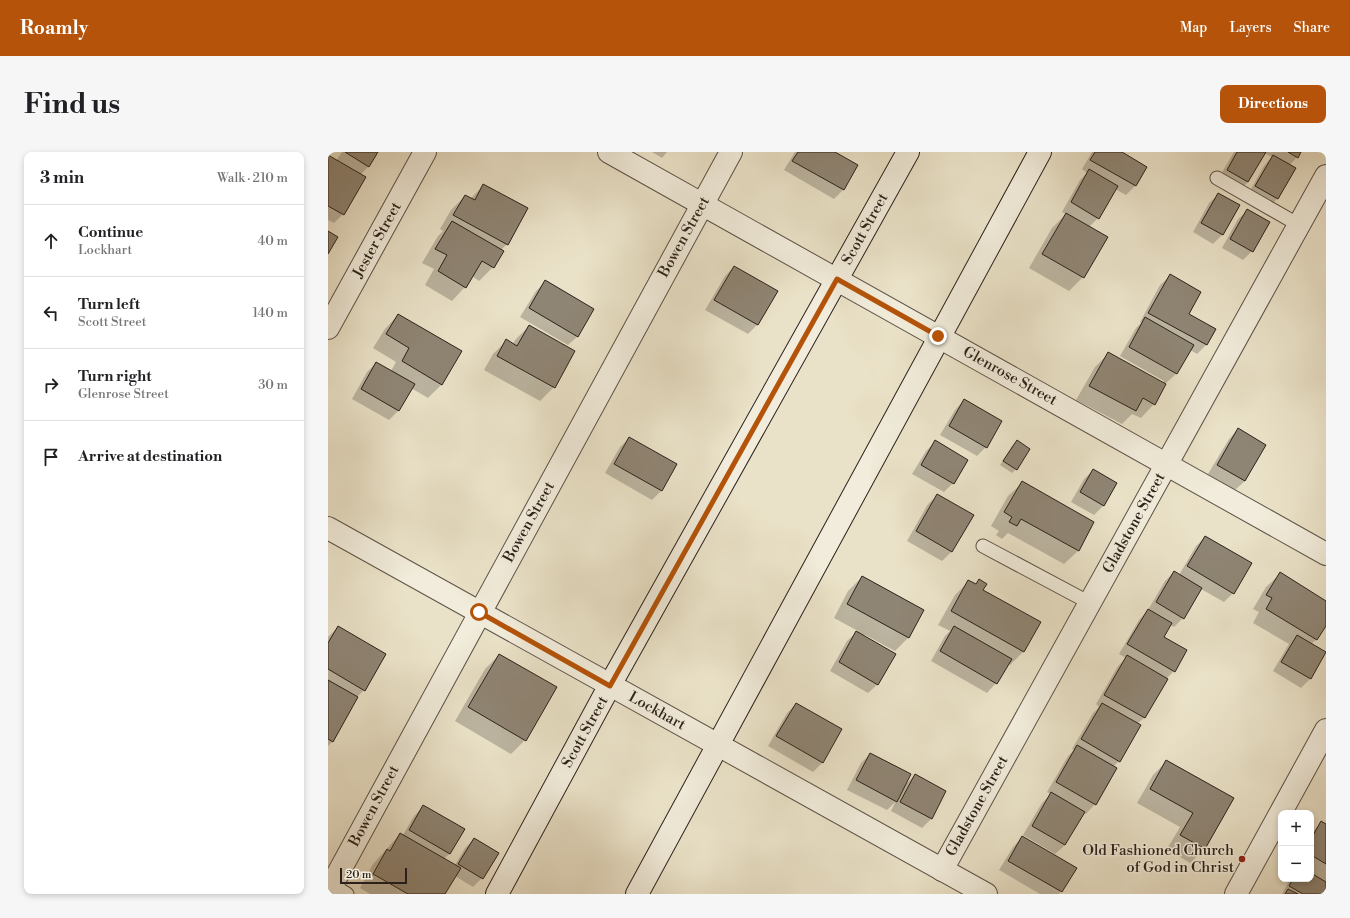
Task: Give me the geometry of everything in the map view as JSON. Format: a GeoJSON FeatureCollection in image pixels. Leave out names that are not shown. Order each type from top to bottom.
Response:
{"type":"FeatureCollection","features":[{"type":"Feature","properties":{"kind":"street","name":"Jester Street"},"geometry":{"type":"LineString","coordinates":[[328,328],[425,152]]}},
{"type":"Feature","properties":{"kind":"street","name":"Glenrose Street"},"geometry":{"type":"LineString","coordinates":[[609,152],[1326,554]]}},
{"type":"Feature","properties":{"kind":"street","name":"Bowen Street"},"geometry":{"type":"LineString","coordinates":[[336,890],[479,612],[731,152]]}},
{"type":"Feature","properties":{"kind":"street","name":"Scott Street"},"geometry":{"type":"LineString","coordinates":[[497,894],[610,686],[908,152]]}},
{"type":"Feature","properties":{"kind":"street"},"geometry":{"type":"LineString","coordinates":[[637,894],[938,336],[1040,152]]}},
{"type":"Feature","properties":{"kind":"street","name":"Gladstone Street"},"geometry":{"type":"LineString","coordinates":[[942,870],[1326,176]]}},
{"type":"Feature","properties":{"kind":"street","name":"Lockhart"},"geometry":{"type":"LineString","coordinates":[[328,528],[986,894]]}},
{"type":"Feature","properties":{"kind":"street"},"geometry":{"type":"LineString","coordinates":[[1236,894],[1326,730]]}},
{"type":"Feature","properties":{"kind":"lane"},"geometry":{"type":"LineString","coordinates":[[1216,178],[1299,225]]}},
{"type":"Feature","properties":{"kind":"lane"},"geometry":{"type":"LineString","coordinates":[[984,546],[1090,603]]}},
{"type":"Feature","properties":{"kind":"building"},"geometry":{"type":"Polygon","coordinates":[[[345,152],[378,152],[369,167],[345,152]]]}},
{"type":"Feature","properties":{"kind":"building"},"geometry":{"type":"Polygon","coordinates":[[[798,152],[835,152],[858,165],[844,190],[792,161],[798,152]]]}},
{"type":"Feature","properties":{"kind":"building"},"geometry":{"type":"Polygon","coordinates":[[[1095,152],[1122,152],[1147,167],[1136,186],[1090,160],[1095,152]]]}},
{"type":"Feature","properties":{"kind":"building"},"geometry":{"type":"Polygon","coordinates":[[[1237,152],[1266,152],[1248,182],[1227,170],[1237,152]]]}},
{"type":"Feature","properties":{"kind":"building"},"geometry":{"type":"Polygon","coordinates":[[[1288,152],[1301,152],[1298,158],[1288,152]]]}},
{"type":"Feature","properties":{"kind":"building"},"geometry":{"type":"Polygon","coordinates":[[[328,155],[366,177],[344,215],[328,206],[328,155]]]}},
{"type":"Feature","properties":{"kind":"building"},"geometry":{"type":"Polygon","coordinates":[[[1273,155],[1296,168],[1278,199],[1255,186],[1273,155]]]}},
{"type":"Feature","properties":{"kind":"building"},"geometry":{"type":"Polygon","coordinates":[[[1089,169],[1118,186],[1099,219],[1071,202],[1089,169]]]}},
{"type":"Feature","properties":{"kind":"building"},"geometry":{"type":"Polygon","coordinates":[[[483,184],[528,208],[508,245],[453,215],[465,195],[475,200],[483,184]]]}},
{"type":"Feature","properties":{"kind":"building"},"geometry":{"type":"Polygon","coordinates":[[[1218,193],[1240,205],[1223,235],[1201,223],[1218,193]]]}},
{"type":"Feature","properties":{"kind":"building"},"geometry":{"type":"Polygon","coordinates":[[[1247,209],[1270,222],[1253,252],[1230,239],[1247,209]]]}},
{"type":"Feature","properties":{"kind":"building"},"geometry":{"type":"Polygon","coordinates":[[[1066,213],[1108,237],[1084,278],[1042,254],[1066,213]]]}},
{"type":"Feature","properties":{"kind":"building"},"geometry":{"type":"Polygon","coordinates":[[[452,221],[504,251],[494,268],[482,261],[466,288],[438,271],[447,255],[435,249],[452,221]]]}},
{"type":"Feature","properties":{"kind":"building"},"geometry":{"type":"Polygon","coordinates":[[[328,231],[338,237],[328,254],[328,231]]]}},
{"type":"Feature","properties":{"kind":"building"},"geometry":{"type":"Polygon","coordinates":[[[734,266],[778,291],[758,325],[714,300],[734,266]]]}},
{"type":"Feature","properties":{"kind":"building"},"geometry":{"type":"Polygon","coordinates":[[[1170,274],[1201,292],[1189,314],[1216,329],[1207,345],[1148,313],[1170,274]]]}},
{"type":"Feature","properties":{"kind":"building"},"geometry":{"type":"Polygon","coordinates":[[[545,280],[594,309],[578,337],[529,308],[545,280]]]}},
{"type":"Feature","properties":{"kind":"building"},"geometry":{"type":"Polygon","coordinates":[[[398,314],[462,351],[442,385],[402,361],[409,348],[386,334],[398,314]]]}},
{"type":"Feature","properties":{"kind":"building"},"geometry":{"type":"Polygon","coordinates":[[[1145,317],[1194,345],[1177,374],[1129,347],[1145,317]]]}},
{"type":"Feature","properties":{"kind":"building"},"geometry":{"type":"Polygon","coordinates":[[[529,325],[575,351],[555,388],[497,356],[506,339],[517,346],[529,325]]]}},
{"type":"Feature","properties":{"kind":"building"},"geometry":{"type":"Polygon","coordinates":[[[1108,352],[1166,384],[1155,405],[1143,398],[1136,411],[1089,386],[1108,352]]]}},
{"type":"Feature","properties":{"kind":"building"},"geometry":{"type":"Polygon","coordinates":[[[376,362],[415,384],[399,411],[361,389],[376,362]]]}},
{"type":"Feature","properties":{"kind":"building"},"geometry":{"type":"Polygon","coordinates":[[[964,399],[1002,421],[987,448],[949,426],[964,399]]]}},
{"type":"Feature","properties":{"kind":"building"},"geometry":{"type":"Polygon","coordinates":[[[1238,428],[1266,445],[1245,481],[1217,465],[1238,428]]]}},
{"type":"Feature","properties":{"kind":"building"},"geometry":{"type":"Polygon","coordinates":[[[629,437],[677,464],[662,491],[614,464],[629,437]]]}},
{"type":"Feature","properties":{"kind":"building"},"geometry":{"type":"Polygon","coordinates":[[[935,440],[968,460],[954,484],[921,465],[935,440]]]}},
{"type":"Feature","properties":{"kind":"building"},"geometry":{"type":"Polygon","coordinates":[[[1017,440],[1030,449],[1017,470],[1003,461],[1017,440]]]}},
{"type":"Feature","properties":{"kind":"building"},"geometry":{"type":"Polygon","coordinates":[[[1093,469],[1117,483],[1104,506],[1080,492],[1093,469]]]}},
{"type":"Feature","properties":{"kind":"building"},"geometry":{"type":"Polygon","coordinates":[[[1022,481],[1094,522],[1079,551],[1021,519],[1017,526],[1009,522],[1012,517],[1004,512],[1022,481]]]}},
{"type":"Feature","properties":{"kind":"building"},"geometry":{"type":"Polygon","coordinates":[[[937,494],[974,515],[952,552],[916,531],[937,494]]]}},
{"type":"Feature","properties":{"kind":"building"},"geometry":{"type":"Polygon","coordinates":[[[1205,536],[1252,563],[1234,594],[1187,566],[1205,536]]]}},
{"type":"Feature","properties":{"kind":"building"},"geometry":{"type":"Polygon","coordinates":[[[1174,571],[1202,588],[1184,619],[1156,602],[1174,571]]]}},
{"type":"Feature","properties":{"kind":"building"},"geometry":{"type":"Polygon","coordinates":[[[1280,572],[1326,601],[1326,626],[1317,640],[1266,609],[1272,598],[1266,595],[1280,572]]]}},
{"type":"Feature","properties":{"kind":"building"},"geometry":{"type":"Polygon","coordinates":[[[862,576],[924,610],[909,638],[847,604],[862,576]]]}},
{"type":"Feature","properties":{"kind":"building"},"geometry":{"type":"Polygon","coordinates":[[[979,579],[987,584],[983,590],[1041,622],[1024,652],[951,611],[968,580],[976,584],[979,579]]]}},
{"type":"Feature","properties":{"kind":"building"},"geometry":{"type":"Polygon","coordinates":[[[1148,609],[1172,623],[1164,637],[1187,650],[1175,672],[1127,644],[1148,609]]]}},
{"type":"Feature","properties":{"kind":"building"},"geometry":{"type":"Polygon","coordinates":[[[338,626],[386,654],[365,691],[328,669],[328,643],[338,626]]]}},
{"type":"Feature","properties":{"kind":"building"},"geometry":{"type":"Polygon","coordinates":[[[954,626],[1012,659],[997,684],[940,651],[954,626]]]}},
{"type":"Feature","properties":{"kind":"building"},"geometry":{"type":"Polygon","coordinates":[[[856,631],[896,654],[878,685],[839,662],[856,631]]]}},
{"type":"Feature","properties":{"kind":"building"},"geometry":{"type":"Polygon","coordinates":[[[1297,635],[1326,652],[1311,679],[1281,662],[1297,635]]]}},
{"type":"Feature","properties":{"kind":"building"},"geometry":{"type":"Polygon","coordinates":[[[499,654],[557,687],[526,741],[468,707],[499,654]]]}},
{"type":"Feature","properties":{"kind":"building"},"geometry":{"type":"Polygon","coordinates":[[[1127,655],[1168,679],[1145,718],[1104,695],[1127,655]]]}},
{"type":"Feature","properties":{"kind":"building"},"geometry":{"type":"Polygon","coordinates":[[[328,680],[358,697],[333,742],[328,739],[328,680]]]}},
{"type":"Feature","properties":{"kind":"building"},"geometry":{"type":"Polygon","coordinates":[[[796,703],[842,729],[823,763],[776,736],[796,703]]]}},
{"type":"Feature","properties":{"kind":"building"},"geometry":{"type":"Polygon","coordinates":[[[1102,703],[1141,725],[1120,762],[1081,739],[1102,703]]]}},
{"type":"Feature","properties":{"kind":"building"},"geometry":{"type":"Polygon","coordinates":[[[1077,745],[1117,768],[1096,805],[1056,782],[1077,745]]]}},
{"type":"Feature","properties":{"kind":"building"},"geometry":{"type":"Polygon","coordinates":[[[870,753],[911,774],[897,802],[856,780],[870,753]]]}},
{"type":"Feature","properties":{"kind":"building"},"geometry":{"type":"Polygon","coordinates":[[[1166,760],[1234,798],[1205,849],[1180,835],[1193,813],[1150,789],[1166,760]]]}},
{"type":"Feature","properties":{"kind":"building"},"geometry":{"type":"Polygon","coordinates":[[[915,774],[946,791],[932,819],[900,802],[915,774]]]}},
{"type":"Feature","properties":{"kind":"building"},"geometry":{"type":"Polygon","coordinates":[[[1051,792],[1085,812],[1065,845],[1032,826],[1051,792]]]}},
{"type":"Feature","properties":{"kind":"building"},"geometry":{"type":"Polygon","coordinates":[[[423,805],[465,829],[450,854],[409,830],[423,805]]]}},
{"type":"Feature","properties":{"kind":"building"},"geometry":{"type":"Polygon","coordinates":[[[1321,821],[1326,824],[1326,864],[1314,857],[1314,834],[1321,821]]]}},
{"type":"Feature","properties":{"kind":"building"},"geometry":{"type":"Polygon","coordinates":[[[400,833],[461,868],[445,894],[408,894],[373,874],[387,849],[390,851],[400,833]]]}},
{"type":"Feature","properties":{"kind":"building"},"geometry":{"type":"Polygon","coordinates":[[[1022,836],[1077,868],[1062,892],[1008,861],[1022,836]]]}},
{"type":"Feature","properties":{"kind":"building"},"geometry":{"type":"Polygon","coordinates":[[[474,838],[499,853],[483,879],[458,864],[474,838]]]}},
{"type":"Feature","properties":{"kind":"building"},"geometry":{"type":"Polygon","coordinates":[[[1314,875],[1326,882],[1326,894],[1303,894],[1289,886],[1291,882],[1314,882],[1314,875]]]}},
{"type":"Feature","properties":{"kind":"building"},"geometry":{"type":"Polygon","coordinates":[[[1288,889],[1298,894],[1285,894],[1288,889]]]}},
{"type":"Feature","properties":{"kind":"place","name":"Old Fashioned Church of God in Christ"},"geometry":{"type":"Point","coordinates":[1242,859]}},
{"type":"Feature","properties":{"kind":"route"},"geometry":{"type":"LineString","coordinates":[[479,612],[610,686],[837,279],[938,336]]}}]}
